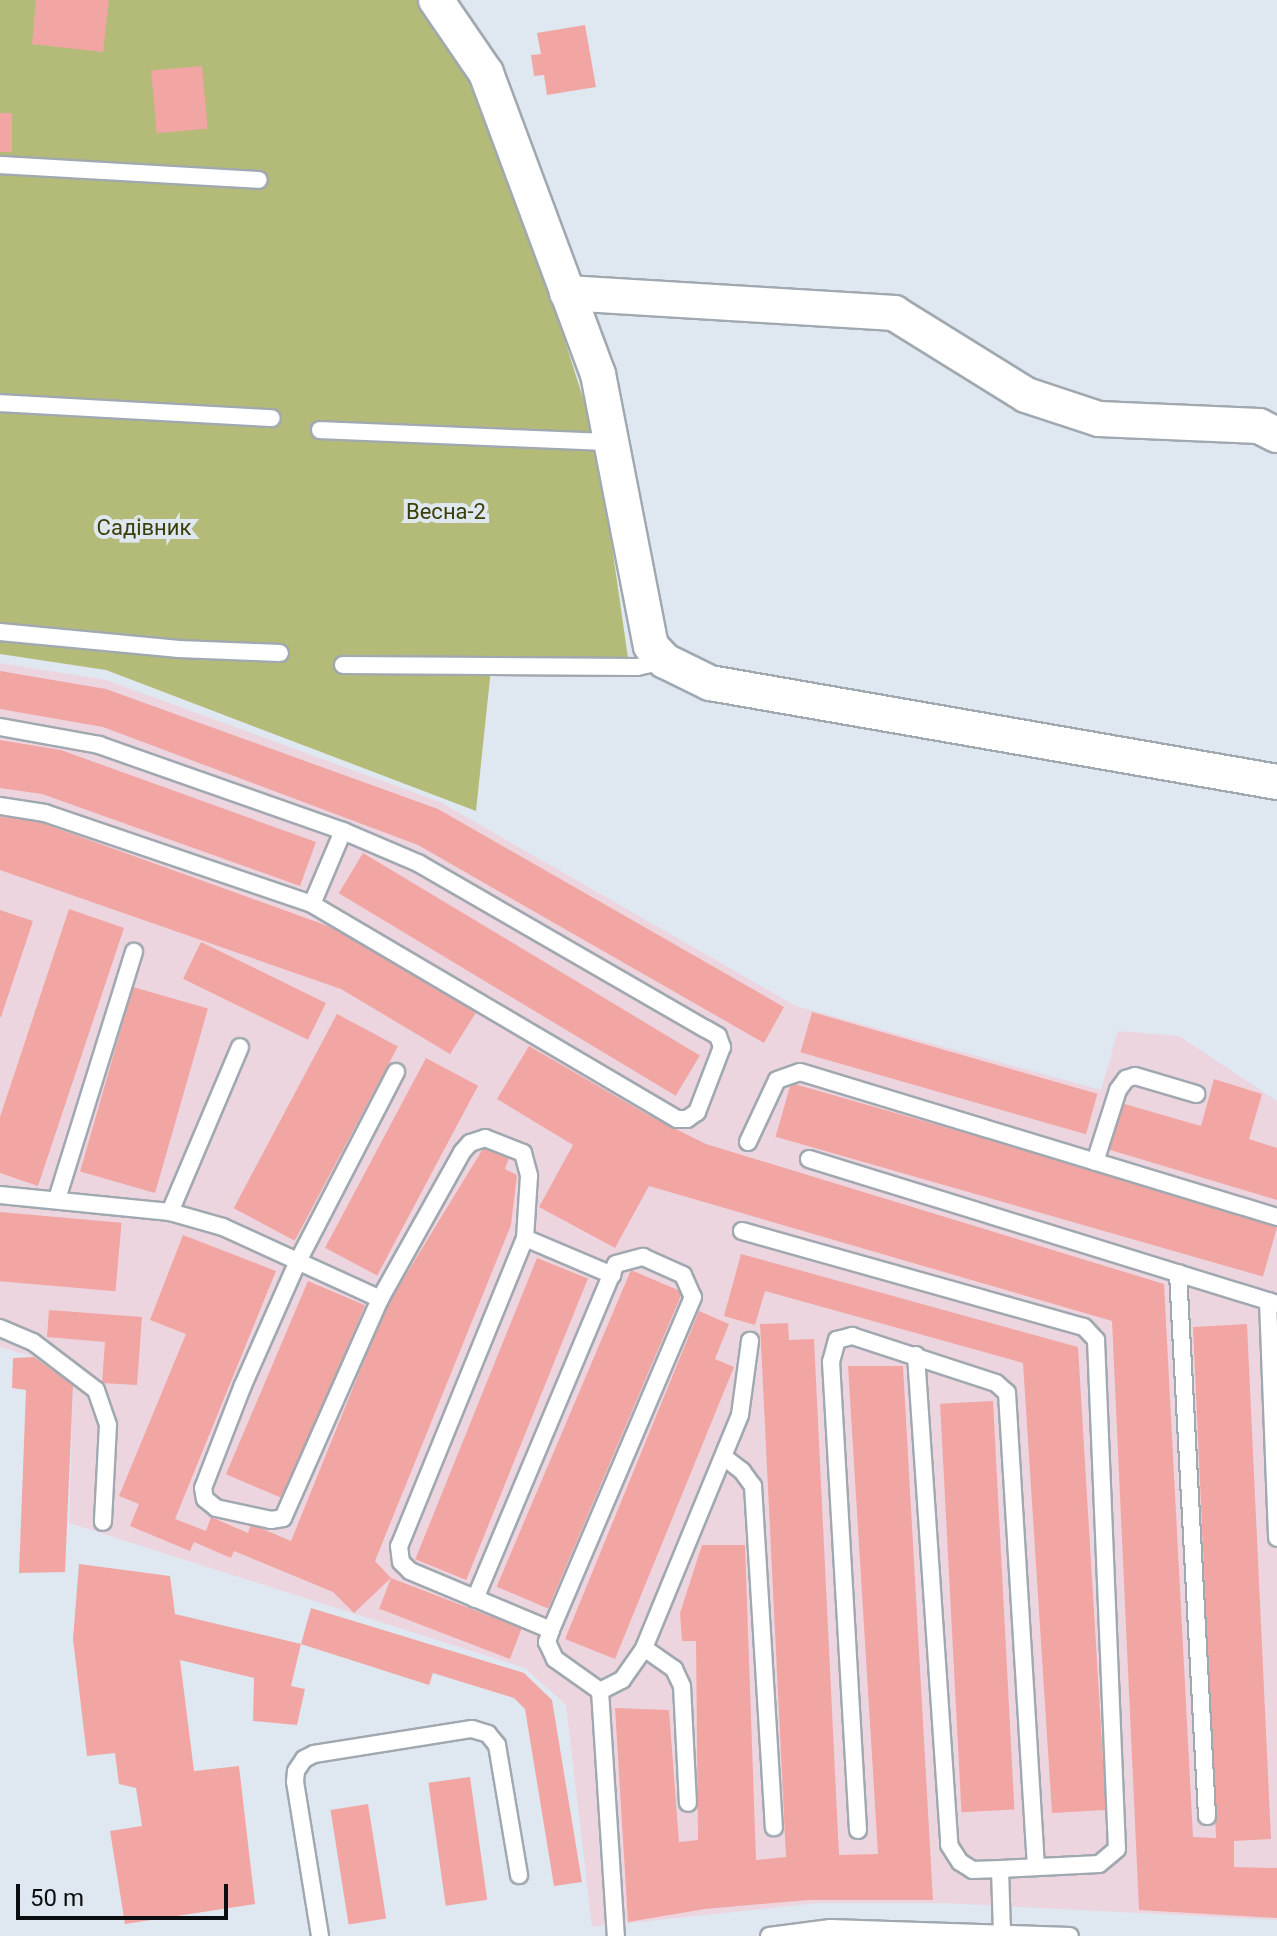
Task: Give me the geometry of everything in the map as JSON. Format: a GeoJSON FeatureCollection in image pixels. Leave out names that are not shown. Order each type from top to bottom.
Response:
{"type":"FeatureCollection","features":[{"type":"Feature","properties":{"kind":"street"},"geometry":{"type":"LineString","coordinates":[[436,0],[486,73],[598,374],[651,646],[665,661],[710,683],[1277,782]]}},
{"type":"Feature","properties":{"kind":"street"},"geometry":{"type":"LineString","coordinates":[[567,293],[894,313],[1026,395],[1099,419],[1259,426],[1277,435]]}},
{"type":"Feature","properties":{"kind":"lane"},"geometry":{"type":"LineString","coordinates":[[0,165],[259,180]]}},
{"type":"Feature","properties":{"kind":"lane"},"geometry":{"type":"LineString","coordinates":[[0,403],[272,418]]}},
{"type":"Feature","properties":{"kind":"lane"},"geometry":{"type":"LineString","coordinates":[[320,430],[611,442]]}},
{"type":"Feature","properties":{"kind":"lane"},"geometry":{"type":"LineString","coordinates":[[0,632],[179,649],[280,653]]}},
{"type":"Feature","properties":{"kind":"lane"},"geometry":{"type":"LineString","coordinates":[[343,665],[624,667],[665,661]]}},
{"type":"Feature","properties":{"kind":"lane"},"geometry":{"type":"LineString","coordinates":[[0,727],[99,745],[343,831],[418,863],[718,1036],[722,1047],[697,1112],[687,1119],[677,1119],[312,904],[45,813],[0,806]]}},
{"type":"Feature","properties":{"kind":"lane"},"geometry":{"type":"LineString","coordinates":[[312,904],[343,831]]}},
{"type":"Feature","properties":{"kind":"lane"},"geometry":{"type":"LineString","coordinates":[[57,1199],[134,952]]}},
{"type":"Feature","properties":{"kind":"lane"},"geometry":{"type":"LineString","coordinates":[[170,1212],[240,1047]]}},
{"type":"Feature","properties":{"kind":"lane"},"geometry":{"type":"LineString","coordinates":[[396,1072],[298,1261],[243,1385],[203,1488],[205,1499],[216,1508],[271,1520],[283,1518],[380,1299],[470,1143],[485,1138],[523,1153],[529,1176],[525,1238],[399,1546],[401,1562],[410,1571],[551,1630]]}},
{"type":"Feature","properties":{"kind":"lane"},"geometry":{"type":"LineString","coordinates":[[748,1142],[777,1080],[800,1072],[1277,1217]]}},
{"type":"Feature","properties":{"kind":"lane"},"geometry":{"type":"LineString","coordinates":[[1095,1162],[1118,1090],[1126,1079],[1135,1076],[1196,1094]]}},
{"type":"Feature","properties":{"kind":"lane"},"geometry":{"type":"LineString","coordinates":[[809,1159],[1272,1302],[1277,1538]]}},
{"type":"Feature","properties":{"kind":"lane"},"geometry":{"type":"LineString","coordinates":[[0,1195],[170,1212],[223,1227],[380,1299]]}},
{"type":"Feature","properties":{"kind":"lane"},"geometry":{"type":"LineString","coordinates":[[742,1231],[1084,1327],[1096,1340],[1117,1849],[1099,1864],[973,1870],[960,1862],[949,1845],[916,1355]]}},
{"type":"Feature","properties":{"kind":"lane"},"geometry":{"type":"LineString","coordinates":[[525,1238],[612,1275]]}},
{"type":"Feature","properties":{"kind":"lane"},"geometry":{"type":"LineString","coordinates":[[475,1599],[616,1264],[643,1257],[683,1275],[693,1297],[547,1642],[555,1659],[600,1691]]}},
{"type":"Feature","properties":{"kind":"lane"},"geometry":{"type":"LineString","coordinates":[[1178,1273],[1207,1816]]}},
{"type":"Feature","properties":{"kind":"lane"},"geometry":{"type":"LineString","coordinates":[[0,1328],[33,1342],[96,1390],[108,1425],[103,1522]]}},
{"type":"Feature","properties":{"kind":"lane"},"geometry":{"type":"LineString","coordinates":[[858,1830],[831,1362],[837,1340],[852,1336],[996,1383],[1007,1393],[1036,1867]]}},
{"type":"Feature","properties":{"kind":"lane"},"geometry":{"type":"LineString","coordinates":[[600,1691],[622,1680],[644,1648],[740,1415],[750,1341]]}},
{"type":"Feature","properties":{"kind":"lane"},"geometry":{"type":"LineString","coordinates":[[724,1457],[742,1471],[753,1486],[774,1827]]}},
{"type":"Feature","properties":{"kind":"lane"},"geometry":{"type":"LineString","coordinates":[[644,1648],[674,1669],[682,1686],[688,1803]]}},
{"type":"Feature","properties":{"kind":"lane"},"geometry":{"type":"LineString","coordinates":[[600,1691],[616,1936]]}},
{"type":"Feature","properties":{"kind":"lane"},"geometry":{"type":"LineString","coordinates":[[320,1936],[295,1782],[296,1771],[304,1759],[314,1754],[472,1729],[488,1734],[497,1745],[519,1875]]}},
{"type":"Feature","properties":{"kind":"lane"},"geometry":{"type":"LineString","coordinates":[[1000,1869],[1002,1931]]}},
{"type":"Feature","properties":{"kind":"lane"},"geometry":{"type":"LineString","coordinates":[[769,1936],[830,1928],[1002,1931],[1070,1936]]}},
{"type":"Feature","properties":{"kind":"shaded area"},"geometry":{"type":"Polygon","coordinates":[[[0,663],[106,680],[440,802],[796,1006],[1101,1090],[1118,1031],[1179,1036],[1277,1101],[1277,1920],[945,1903],[819,1903],[592,1927],[566,1705],[525,1668],[69,1523],[73,1385],[34,1357],[0,1347],[0,663]]]}},
{"type":"Feature","properties":{"kind":"green space"},"geometry":{"type":"Polygon","coordinates":[[[0,0],[422,0],[451,42],[520,199],[597,442],[630,672],[491,669],[476,811],[106,670],[0,654],[0,0]]]}},
{"type":"Feature","properties":{"kind":"building"},"geometry":{"type":"Polygon","coordinates":[[[36,0],[109,0],[103,52],[32,44],[36,0]]]}},
{"type":"Feature","properties":{"kind":"building"},"geometry":{"type":"Polygon","coordinates":[[[585,25],[596,87],[547,95],[544,75],[534,76],[531,55],[541,54],[537,33],[585,25]]]}},
{"type":"Feature","properties":{"kind":"building"},"geometry":{"type":"Polygon","coordinates":[[[202,66],[207,129],[157,133],[151,70],[202,66]]]}},
{"type":"Feature","properties":{"kind":"building"},"geometry":{"type":"Polygon","coordinates":[[[0,113],[12,113],[12,152],[0,152],[0,113]]]}},
{"type":"Feature","properties":{"kind":"building"},"geometry":{"type":"Polygon","coordinates":[[[0,671],[106,689],[438,809],[784,1007],[764,1043],[418,845],[103,727],[0,709],[0,671]]]}},
{"type":"Feature","properties":{"kind":"building"},"geometry":{"type":"Polygon","coordinates":[[[0,740],[61,750],[316,842],[300,886],[42,794],[0,788],[0,740]]]}},
{"type":"Feature","properties":{"kind":"building"},"geometry":{"type":"Polygon","coordinates":[[[0,817],[31,819],[364,939],[477,1011],[450,1054],[341,989],[0,870],[0,817]]]}},
{"type":"Feature","properties":{"kind":"building"},"geometry":{"type":"Polygon","coordinates":[[[363,853],[700,1055],[676,1096],[339,893],[363,853]]]}},
{"type":"Feature","properties":{"kind":"building"},"geometry":{"type":"Polygon","coordinates":[[[69,909],[124,928],[38,1186],[0,1173],[0,1117],[69,909]]]}},
{"type":"Feature","properties":{"kind":"building"},"geometry":{"type":"Polygon","coordinates":[[[0,910],[33,921],[1,1017],[0,1017],[0,910]]]}},
{"type":"Feature","properties":{"kind":"building"},"geometry":{"type":"Polygon","coordinates":[[[201,942],[326,1003],[308,1040],[183,979],[201,942]]]}},
{"type":"Feature","properties":{"kind":"building"},"geometry":{"type":"Polygon","coordinates":[[[133,987],[208,1008],[155,1193],[80,1172],[133,987]]]}},
{"type":"Feature","properties":{"kind":"building"},"geometry":{"type":"Polygon","coordinates":[[[812,1012],[1097,1094],[1086,1134],[800,1052],[812,1012]]]}},
{"type":"Feature","properties":{"kind":"building"},"geometry":{"type":"Polygon","coordinates":[[[337,1014],[398,1046],[295,1241],[234,1208],[337,1014]]]}},
{"type":"Feature","properties":{"kind":"building"},"geometry":{"type":"Polygon","coordinates":[[[529,1046],[650,1116],[706,1144],[1164,1284],[1193,1837],[1216,1838],[1193,1327],[1247,1324],[1271,1839],[1234,1841],[1234,1867],[1277,1868],[1277,1918],[1139,1910],[1112,1321],[649,1186],[615,1248],[539,1207],[573,1145],[497,1099],[529,1046]]]}},
{"type":"Feature","properties":{"kind":"building"},"geometry":{"type":"Polygon","coordinates":[[[426,1058],[478,1086],[377,1276],[325,1248],[426,1058]]]}},
{"type":"Feature","properties":{"kind":"building"},"geometry":{"type":"Polygon","coordinates":[[[1214,1079],[1262,1094],[1249,1139],[1277,1148],[1277,1200],[1107,1149],[1121,1103],[1201,1126],[1214,1079]]]}},
{"type":"Feature","properties":{"kind":"building"},"geometry":{"type":"Polygon","coordinates":[[[791,1083],[1277,1222],[1263,1277],[776,1137],[791,1083]]]}},
{"type":"Feature","properties":{"kind":"building"},"geometry":{"type":"Polygon","coordinates":[[[484,1147],[509,1158],[505,1169],[517,1175],[511,1225],[375,1561],[391,1578],[354,1613],[333,1592],[234,1551],[231,1558],[194,1542],[190,1551],[130,1526],[139,1504],[119,1496],[186,1334],[150,1320],[183,1235],[276,1271],[175,1519],[206,1531],[211,1517],[248,1533],[251,1524],[291,1541],[385,1309],[484,1147]]]}},
{"type":"Feature","properties":{"kind":"building"},"geometry":{"type":"Polygon","coordinates":[[[0,1212],[122,1223],[116,1291],[0,1281],[0,1212]]]}},
{"type":"Feature","properties":{"kind":"building"},"geometry":{"type":"Polygon","coordinates":[[[741,1254],[1078,1347],[1106,1810],[1052,1813],[1023,1363],[765,1291],[755,1325],[724,1316],[741,1254]]]}},
{"type":"Feature","properties":{"kind":"building"},"geometry":{"type":"Polygon","coordinates":[[[537,1258],[588,1279],[466,1580],[415,1559],[537,1258]]]}},
{"type":"Feature","properties":{"kind":"building"},"geometry":{"type":"Polygon","coordinates":[[[631,1270],[683,1292],[548,1609],[497,1587],[631,1270]]]}},
{"type":"Feature","properties":{"kind":"building"},"geometry":{"type":"Polygon","coordinates":[[[308,1281],[365,1305],[283,1499],[226,1474],[308,1281]]]}},
{"type":"Feature","properties":{"kind":"building"},"geometry":{"type":"Polygon","coordinates":[[[49,1310],[142,1317],[137,1385],[102,1383],[105,1342],[47,1337],[49,1310]]]}},
{"type":"Feature","properties":{"kind":"building"},"geometry":{"type":"Polygon","coordinates":[[[699,1311],[729,1324],[715,1359],[734,1367],[615,1659],[565,1639],[699,1311]]]}},
{"type":"Feature","properties":{"kind":"building"},"geometry":{"type":"Polygon","coordinates":[[[788,1323],[789,1340],[814,1339],[839,1855],[878,1854],[848,1366],[903,1366],[933,1900],[808,1900],[705,1909],[628,1922],[615,1708],[669,1710],[679,1842],[698,1840],[696,1641],[682,1641],[680,1613],[702,1545],[745,1545],[756,1860],[786,1857],[760,1324],[788,1323]]]}},
{"type":"Feature","properties":{"kind":"building"},"geometry":{"type":"Polygon","coordinates":[[[34,1357],[73,1385],[65,1572],[19,1573],[26,1390],[12,1388],[13,1358],[34,1357]]]}},
{"type":"Feature","properties":{"kind":"building"},"geometry":{"type":"Polygon","coordinates":[[[993,1401],[1014,1809],[961,1812],[940,1404],[993,1401]]]}},
{"type":"Feature","properties":{"kind":"building"},"geometry":{"type":"Polygon","coordinates":[[[79,1564],[170,1576],[175,1614],[301,1644],[291,1686],[305,1689],[297,1725],[253,1721],[254,1678],[180,1660],[194,1771],[239,1766],[255,1904],[125,1924],[110,1831],[142,1826],[136,1788],[119,1784],[115,1753],[87,1756],[73,1639],[79,1564]]]}},
{"type":"Feature","properties":{"kind":"building"},"geometry":{"type":"Polygon","coordinates":[[[391,1578],[522,1628],[510,1659],[379,1609],[391,1578]]]}},
{"type":"Feature","properties":{"kind":"building"},"geometry":{"type":"Polygon","coordinates":[[[311,1608],[524,1673],[552,1700],[582,1882],[554,1886],[525,1709],[514,1698],[433,1673],[429,1685],[301,1644],[311,1608]]]}},
{"type":"Feature","properties":{"kind":"building"},"geometry":{"type":"Polygon","coordinates":[[[470,1777],[487,1900],[446,1906],[428,1783],[470,1777]]]}},
{"type":"Feature","properties":{"kind":"building"},"geometry":{"type":"Polygon","coordinates":[[[368,1804],[386,1919],[349,1925],[330,1810],[368,1804]]]}},
{"type":"Feature","properties":{"kind":"park label","name":"Весна-2"},"geometry":{"type":"Point","coordinates":[446,512]}},
{"type":"Feature","properties":{"kind":"park label","name":"Садівник"},"geometry":{"type":"Point","coordinates":[144,528]}}]}
